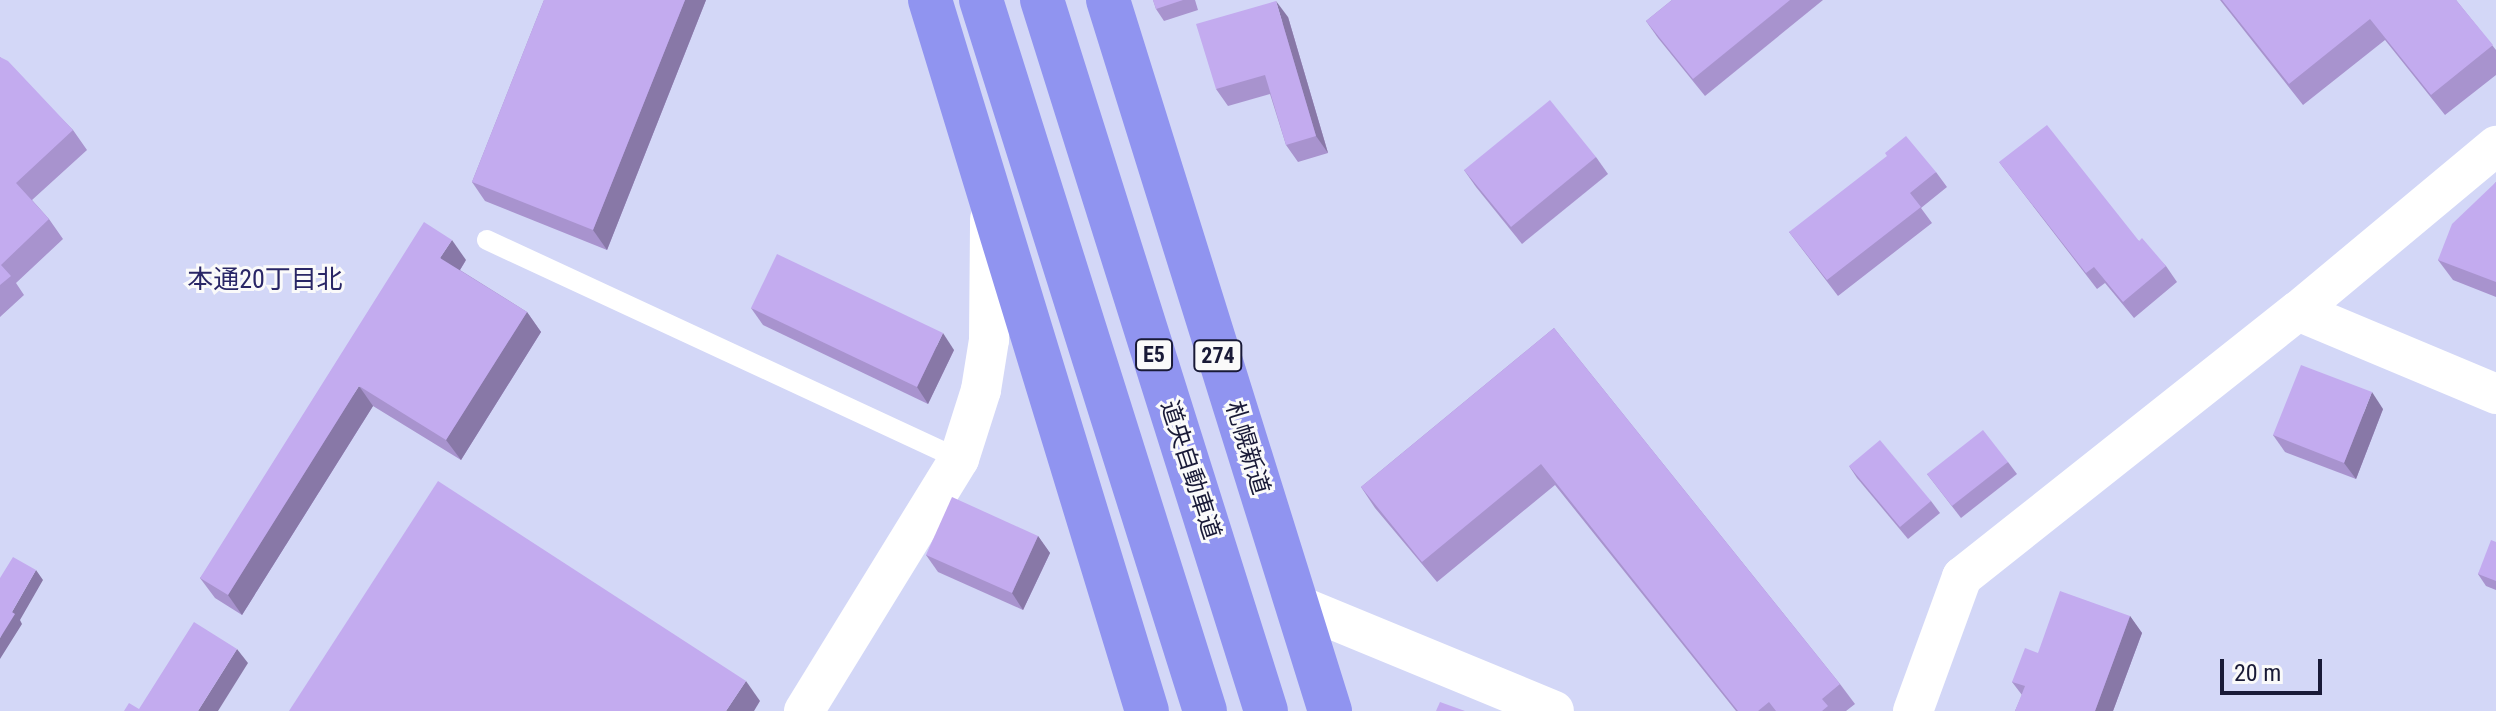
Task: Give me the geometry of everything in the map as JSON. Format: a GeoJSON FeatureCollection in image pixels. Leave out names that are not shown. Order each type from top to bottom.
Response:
{"type":"FeatureCollection","features":[{"type":"Feature","properties":{"kind":"highway"},"geometry":{"type":"LineString","coordinates":[[930,0],[1147,711]]}},
{"type":"Feature","properties":{"kind":"highway","name":"E5"},"geometry":{"type":"LineString","coordinates":[[981,0],[1205,711]]}},
{"type":"Feature","properties":{"kind":"highway","name":"道央自動車道"},"geometry":{"type":"LineString","coordinates":[[1042,0],[1266,711]]}},
{"type":"Feature","properties":{"kind":"highway","name":"札幌新道"},"geometry":{"type":"LineString","coordinates":[[1108,0],[1330,711]]}},
{"type":"Feature","properties":{"kind":"street"},"geometry":{"type":"LineString","coordinates":[[1913,711],[1962,577],[2298,311],[2496,146]]}},
{"type":"Feature","properties":{"kind":"street"},"geometry":{"type":"LineString","coordinates":[[804,711],[959,459],[981,390],[989,340],[990,199]]}},
{"type":"Feature","properties":{"kind":"street"},"geometry":{"type":"LineString","coordinates":[[2298,311],[2496,394]]}},
{"type":"Feature","properties":{"kind":"street"},"geometry":{"type":"LineString","coordinates":[[1295,604],[1554,711]]}},
{"type":"Feature","properties":{"kind":"lane"},"geometry":{"type":"LineString","coordinates":[[487,240],[959,459]]}},
{"type":"Feature","properties":{"kind":"building"},"geometry":{"type":"Polygon","coordinates":[[[544,0],[685,0],[593,230],[472,182],[544,0]]]}},
{"type":"Feature","properties":{"kind":"building"},"geometry":{"type":"Polygon","coordinates":[[[1153,0],[1183,0],[1156,9],[1153,0]]]}},
{"type":"Feature","properties":{"kind":"building"},"geometry":{"type":"Polygon","coordinates":[[[1672,0],[1790,0],[1693,79],[1646,21],[1672,0]]]}},
{"type":"Feature","properties":{"kind":"building"},"geometry":{"type":"Polygon","coordinates":[[[2222,0],[2456,0],[2493,45],[2431,95],[2370,19],[2289,84],[2222,0]]]}},
{"type":"Feature","properties":{"kind":"building"},"geometry":{"type":"Polygon","coordinates":[[[1276,1],[1316,136],[1286,145],[1265,75],[1216,89],[1196,24],[1276,1]]]}},
{"type":"Feature","properties":{"kind":"building"},"geometry":{"type":"Polygon","coordinates":[[[0,57],[8,61],[73,130],[16,183],[49,219],[1,265],[11,276],[0,285],[0,57]]]}},
{"type":"Feature","properties":{"kind":"building"},"geometry":{"type":"Polygon","coordinates":[[[1550,100],[1596,157],[1511,227],[1464,170],[1550,100]]]}},
{"type":"Feature","properties":{"kind":"building"},"geometry":{"type":"Polygon","coordinates":[[[2047,125],[2139,241],[2142,238],[2166,266],[2123,302],[2094,267],[2086,273],[1999,162],[2047,125]]]}},
{"type":"Feature","properties":{"kind":"building"},"geometry":{"type":"Polygon","coordinates":[[[1906,136],[1936,172],[1910,193],[1921,207],[1827,280],[1789,232],[1887,156],[1885,153],[1906,136]]]}},
{"type":"Feature","properties":{"kind":"building"},"geometry":{"type":"Polygon","coordinates":[[[2496,182],[2496,282],[2438,260],[2452,224],[2496,182]]]}},
{"type":"Feature","properties":{"kind":"building"},"geometry":{"type":"Polygon","coordinates":[[[424,222],[452,240],[440,258],[527,312],[446,440],[359,386],[228,595],[200,578],[424,222]]]}},
{"type":"Feature","properties":{"kind":"building"},"geometry":{"type":"Polygon","coordinates":[[[777,254],[943,333],[917,387],[751,308],[777,254]]]}},
{"type":"Feature","properties":{"kind":"building"},"geometry":{"type":"Polygon","coordinates":[[[1554,328],[1840,684],[1822,699],[1828,706],[1822,711],[1776,711],[1769,702],[1758,711],[1738,711],[1541,464],[1422,562],[1361,487],[1554,328]]]}},
{"type":"Feature","properties":{"kind":"building"},"geometry":{"type":"Polygon","coordinates":[[[2301,365],[2372,392],[2344,463],[2273,435],[2301,365]]]}},
{"type":"Feature","properties":{"kind":"building"},"geometry":{"type":"Polygon","coordinates":[[[1983,430],[2008,462],[1952,506],[1927,474],[1983,430]]]}},
{"type":"Feature","properties":{"kind":"building"},"geometry":{"type":"Polygon","coordinates":[[[1880,440],[1931,501],[1900,527],[1849,466],[1880,440]]]}},
{"type":"Feature","properties":{"kind":"building"},"geometry":{"type":"Polygon","coordinates":[[[438,481],[746,681],[726,711],[289,711],[438,481]]]}},
{"type":"Feature","properties":{"kind":"building"},"geometry":{"type":"Polygon","coordinates":[[[952,497],[1038,536],[1012,593],[926,555],[952,497]]]}},
{"type":"Feature","properties":{"kind":"building"},"geometry":{"type":"Polygon","coordinates":[[[2491,540],[2496,542],[2496,581],[2478,574],[2491,540]]]}},
{"type":"Feature","properties":{"kind":"building"},"geometry":{"type":"Polygon","coordinates":[[[13,557],[36,570],[0,638],[0,578],[13,557]]]}},
{"type":"Feature","properties":{"kind":"building"},"geometry":{"type":"Polygon","coordinates":[[[2060,591],[2130,616],[2095,711],[2015,711],[2025,686],[2012,682],[2025,648],[2038,653],[2060,591]]]}},
{"type":"Feature","properties":{"kind":"building"},"geometry":{"type":"Polygon","coordinates":[[[194,622],[237,649],[198,711],[124,711],[129,703],[139,709],[194,622]]]}},
{"type":"Feature","properties":{"kind":"building"},"geometry":{"type":"Polygon","coordinates":[[[1440,702],[1465,711],[1436,711],[1440,702]]]}},
{"type":"Feature","properties":{"kind":"district","name":"本通20丁目北"},"geometry":{"type":"Point","coordinates":[265,280]}}]}
